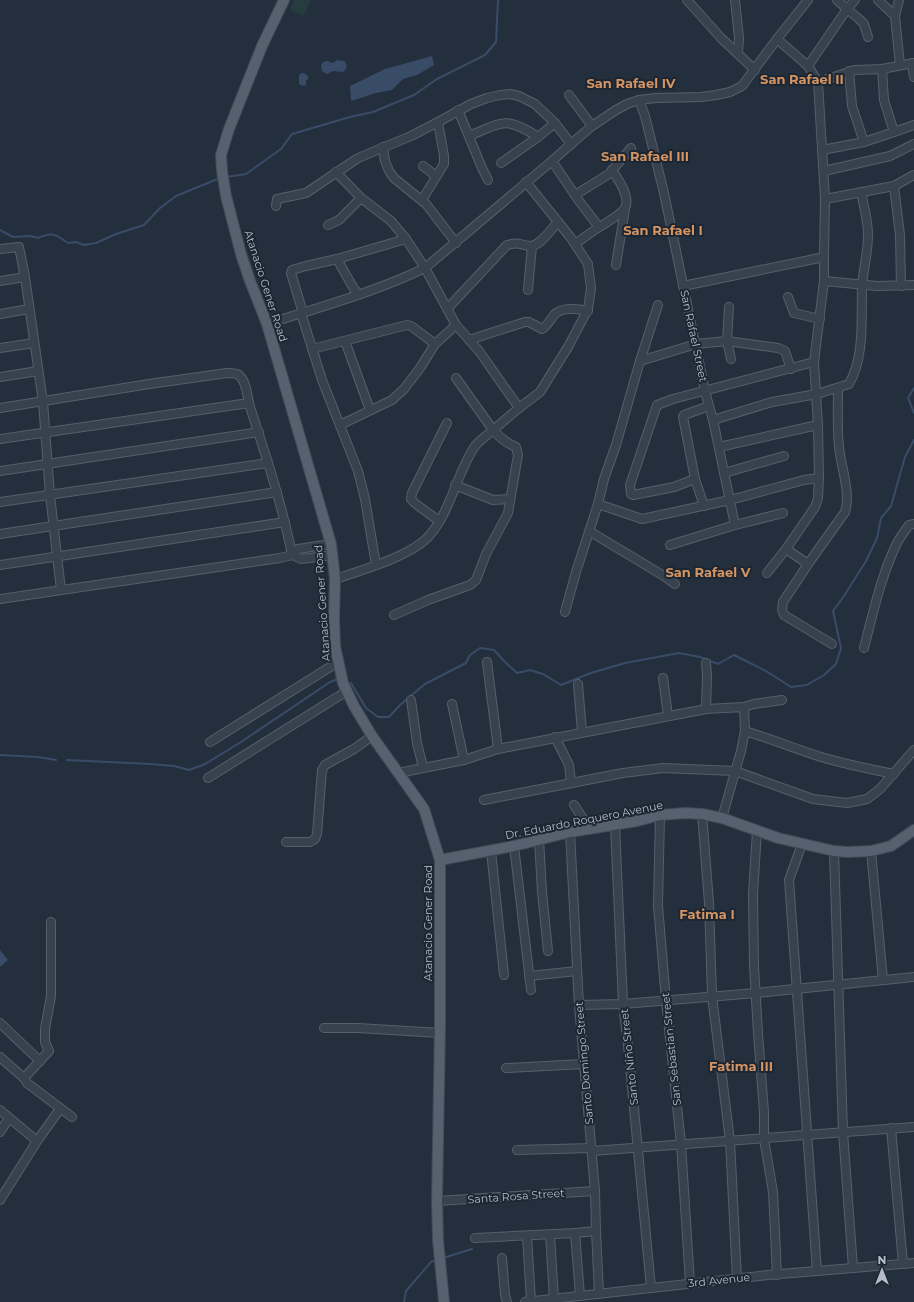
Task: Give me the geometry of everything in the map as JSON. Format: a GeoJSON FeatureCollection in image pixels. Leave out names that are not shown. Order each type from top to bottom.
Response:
{"type":"FeatureCollection","features":[{"type":"Feature","properties":{"kind":"main road","name":"Atanacio Gener Road"},"geometry":{"type":"LineString","coordinates":[[284,0],[262,46],[229,129],[222,155],[222,171],[226,196],[240,254],[267,324],[333,555],[335,579],[335,646],[340,672],[354,706],[372,736],[424,809],[440,860],[440,1033],[437,1201],[438,1240],[444,1302]]}},
{"type":"Feature","properties":{"kind":"main road","name":"Dr. Eduardo Roquero Avenue"},"geometry":{"type":"LineString","coordinates":[[440,860],[491,851],[570,832],[615,825],[660,815],[686,813],[702,814],[722,818],[778,838],[834,851],[871,851],[891,846],[914,830]]}},
{"type":"Feature","properties":{"kind":"street"},"geometry":{"type":"LineString","coordinates":[[687,0],[721,38],[755,70]]}},
{"type":"Feature","properties":{"kind":"street"},"geometry":{"type":"LineString","coordinates":[[695,9],[696,0]]}},
{"type":"Feature","properties":{"kind":"street"},"geometry":{"type":"LineString","coordinates":[[735,0],[739,38],[738,53]]}},
{"type":"Feature","properties":{"kind":"street"},"geometry":{"type":"LineString","coordinates":[[267,324],[410,276],[425,268],[592,126],[627,104],[639,100],[656,98],[716,96],[730,92],[742,86],[808,0]]}},
{"type":"Feature","properties":{"kind":"street"},"geometry":{"type":"LineString","coordinates":[[837,0],[864,24],[868,37]]}},
{"type":"Feature","properties":{"kind":"street"},"geometry":{"type":"LineString","coordinates":[[808,66],[847,9],[855,0]]}},
{"type":"Feature","properties":{"kind":"street"},"geometry":{"type":"LineString","coordinates":[[878,0],[895,16]]}},
{"type":"Feature","properties":{"kind":"street"},"geometry":{"type":"LineString","coordinates":[[899,0],[895,16],[900,65]]}},
{"type":"Feature","properties":{"kind":"street"},"geometry":{"type":"LineString","coordinates":[[767,573],[786,549],[815,506],[818,498],[818,425],[814,362],[824,280],[825,199],[818,82],[808,66],[777,39]]}},
{"type":"Feature","properties":{"kind":"street"},"geometry":{"type":"LineString","coordinates":[[818,82],[849,71],[882,69],[913,63],[914,77]]}},
{"type":"Feature","properties":{"kind":"street"},"geometry":{"type":"LineString","coordinates":[[882,69],[884,100],[894,132]]}},
{"type":"Feature","properties":{"kind":"street"},"geometry":{"type":"LineString","coordinates":[[849,71],[852,106],[864,142]]}},
{"type":"Feature","properties":{"kind":"street"},"geometry":{"type":"LineString","coordinates":[[276,206],[277,199],[306,192],[358,158],[395,143],[438,122],[458,110],[487,98],[510,94],[519,96],[535,104],[555,123],[571,144]]}},
{"type":"Feature","properties":{"kind":"street"},"geometry":{"type":"LineString","coordinates":[[569,95],[592,126]]}},
{"type":"Feature","properties":{"kind":"street","name":"San Rafael Street"},"geometry":{"type":"LineString","coordinates":[[639,100],[645,116],[664,194],[735,526]]}},
{"type":"Feature","properties":{"kind":"street"},"geometry":{"type":"LineString","coordinates":[[458,110],[488,180]]}},
{"type":"Feature","properties":{"kind":"street"},"geometry":{"type":"LineString","coordinates":[[422,200],[444,164],[438,122]]}},
{"type":"Feature","properties":{"kind":"street"},"geometry":{"type":"LineString","coordinates":[[469,136],[502,123],[514,124],[524,128],[538,137]]}},
{"type":"Feature","properties":{"kind":"street"},"geometry":{"type":"LineString","coordinates":[[501,163],[555,123]]}},
{"type":"Feature","properties":{"kind":"street"},"geometry":{"type":"LineString","coordinates":[[822,150],[864,142],[914,125]]}},
{"type":"Feature","properties":{"kind":"street"},"geometry":{"type":"LineString","coordinates":[[824,171],[890,156],[914,144]]}},
{"type":"Feature","properties":{"kind":"street"},"geometry":{"type":"LineString","coordinates":[[383,147],[385,161],[394,178],[426,204],[456,243]]}},
{"type":"Feature","properties":{"kind":"street"},"geometry":{"type":"LineString","coordinates":[[575,195],[609,174],[631,148]]}},
{"type":"Feature","properties":{"kind":"street"},"geometry":{"type":"LineString","coordinates":[[552,161],[599,227]]}},
{"type":"Feature","properties":{"kind":"street"},"geometry":{"type":"LineString","coordinates":[[424,166],[436,176]]}},
{"type":"Feature","properties":{"kind":"street"},"geometry":{"type":"LineString","coordinates":[[612,170],[622,186],[626,202],[616,265]]}},
{"type":"Feature","properties":{"kind":"street"},"geometry":{"type":"LineString","coordinates":[[336,172],[361,198],[391,221],[406,239],[425,268],[456,325],[469,340],[519,408]]}},
{"type":"Feature","properties":{"kind":"street"},"geometry":{"type":"LineString","coordinates":[[825,199],[894,186],[914,175]]}},
{"type":"Feature","properties":{"kind":"street"},"geometry":{"type":"LineString","coordinates":[[335,579],[408,552],[426,540],[440,521],[465,462],[476,445],[540,392],[588,311],[591,288],[588,264],[575,244],[526,182]]}},
{"type":"Feature","properties":{"kind":"street"},"geometry":{"type":"LineString","coordinates":[[894,186],[900,229],[901,286]]}},
{"type":"Feature","properties":{"kind":"street"},"geometry":{"type":"LineString","coordinates":[[713,420],[772,402],[817,394],[848,384],[854,373],[860,343],[862,284],[868,235],[866,214],[861,192]]}},
{"type":"Feature","properties":{"kind":"street"},"geometry":{"type":"LineString","coordinates":[[328,225],[339,220],[361,198]]}},
{"type":"Feature","properties":{"kind":"street"},"geometry":{"type":"LineString","coordinates":[[575,244],[625,209]]}},
{"type":"Feature","properties":{"kind":"street"},"geometry":{"type":"LineString","coordinates":[[447,309],[507,246],[517,243],[534,246],[539,243],[558,222]]}},
{"type":"Feature","properties":{"kind":"street"},"geometry":{"type":"LineString","coordinates":[[376,565],[365,499],[358,471],[322,380],[291,272],[292,270],[338,259],[406,239]]}},
{"type":"Feature","properties":{"kind":"street"},"geometry":{"type":"LineString","coordinates":[[0,249],[19,246],[25,277],[43,402],[50,495],[61,590]]}},
{"type":"Feature","properties":{"kind":"street"},"geometry":{"type":"LineString","coordinates":[[528,290],[532,246]]}},
{"type":"Feature","properties":{"kind":"street"},"geometry":{"type":"LineString","coordinates":[[683,286],[824,257]]}},
{"type":"Feature","properties":{"kind":"street"},"geometry":{"type":"LineString","coordinates":[[338,259],[354,289],[359,294]]}},
{"type":"Feature","properties":{"kind":"street"},"geometry":{"type":"LineString","coordinates":[[0,281],[25,277]]}},
{"type":"Feature","properties":{"kind":"street"},"geometry":{"type":"LineString","coordinates":[[824,280],[862,284],[901,286],[914,285]]}},
{"type":"Feature","properties":{"kind":"street"},"geometry":{"type":"LineString","coordinates":[[788,297],[794,313],[820,319]]}},
{"type":"Feature","properties":{"kind":"street"},"geometry":{"type":"LineString","coordinates":[[565,612],[598,504],[604,479],[616,445],[658,305]]}},
{"type":"Feature","properties":{"kind":"street"},"geometry":{"type":"LineString","coordinates":[[730,307],[727,341],[731,359]]}},
{"type":"Feature","properties":{"kind":"street"},"geometry":{"type":"LineString","coordinates":[[0,314],[29,309]]}},
{"type":"Feature","properties":{"kind":"street"},"geometry":{"type":"LineString","coordinates":[[469,340],[525,322],[529,322],[542,329],[559,311],[573,309],[588,311]]}},
{"type":"Feature","properties":{"kind":"street"},"geometry":{"type":"LineString","coordinates":[[312,349],[407,325],[411,326],[435,344]]}},
{"type":"Feature","properties":{"kind":"street"},"geometry":{"type":"LineString","coordinates":[[340,425],[392,400],[404,389],[420,368],[435,344],[456,325]]}},
{"type":"Feature","properties":{"kind":"street"},"geometry":{"type":"LineString","coordinates":[[345,341],[370,410]]}},
{"type":"Feature","properties":{"kind":"street"},"geometry":{"type":"LineString","coordinates":[[640,361],[696,344],[727,341],[778,348],[785,352],[791,369]]}},
{"type":"Feature","properties":{"kind":"street"},"geometry":{"type":"LineString","coordinates":[[0,348],[34,343]]}},
{"type":"Feature","properties":{"kind":"street"},"geometry":{"type":"LineString","coordinates":[[695,479],[674,487],[633,495],[631,494],[630,486],[657,405],[814,362]]}},
{"type":"Feature","properties":{"kind":"street"},"geometry":{"type":"LineString","coordinates":[[0,377],[38,371]]}},
{"type":"Feature","properties":{"kind":"street"},"geometry":{"type":"LineString","coordinates":[[0,408],[227,373],[239,375],[244,382],[249,403],[277,492],[292,555]]}},
{"type":"Feature","properties":{"kind":"street"},"geometry":{"type":"LineString","coordinates":[[394,615],[428,600],[470,585],[476,580],[486,554],[508,513],[518,455],[516,447],[508,444],[493,430],[456,378]]}},
{"type":"Feature","properties":{"kind":"street"},"geometry":{"type":"LineString","coordinates":[[832,644],[784,615],[782,610],[783,602],[845,512],[847,499],[839,448],[838,388]]}},
{"type":"Feature","properties":{"kind":"street"},"geometry":{"type":"LineString","coordinates":[[0,439],[249,403]]}},
{"type":"Feature","properties":{"kind":"street"},"geometry":{"type":"LineString","coordinates":[[704,506],[695,479],[683,417],[684,415],[709,406]]}},
{"type":"Feature","properties":{"kind":"street"},"geometry":{"type":"LineString","coordinates":[[440,521],[414,503],[411,499],[412,493],[447,423]]}},
{"type":"Feature","properties":{"kind":"street"},"geometry":{"type":"LineString","coordinates":[[719,447],[818,425]]}},
{"type":"Feature","properties":{"kind":"street"},"geometry":{"type":"LineString","coordinates":[[0,471],[48,465],[259,432]]}},
{"type":"Feature","properties":{"kind":"street"},"geometry":{"type":"LineString","coordinates":[[724,473],[784,456]]}},
{"type":"Feature","properties":{"kind":"street"},"geometry":{"type":"LineString","coordinates":[[0,502],[268,463]]}},
{"type":"Feature","properties":{"kind":"street"},"geometry":{"type":"LineString","coordinates":[[598,504],[642,519],[730,500],[804,480],[819,478]]}},
{"type":"Feature","properties":{"kind":"street"},"geometry":{"type":"LineString","coordinates":[[455,485],[493,500],[510,500]]}},
{"type":"Feature","properties":{"kind":"street"},"geometry":{"type":"LineString","coordinates":[[0,534],[277,492]]}},
{"type":"Feature","properties":{"kind":"street"},"geometry":{"type":"LineString","coordinates":[[670,545],[783,513]]}},
{"type":"Feature","properties":{"kind":"street"},"geometry":{"type":"LineString","coordinates":[[0,565],[285,522]]}},
{"type":"Feature","properties":{"kind":"street"},"geometry":{"type":"LineString","coordinates":[[864,648],[876,601],[890,557],[898,541],[909,525],[914,524]]}},
{"type":"Feature","properties":{"kind":"street"},"geometry":{"type":"LineString","coordinates":[[589,531],[675,584]]}},
{"type":"Feature","properties":{"kind":"street"},"geometry":{"type":"LineString","coordinates":[[0,599],[280,558],[292,555],[298,549],[330,544]]}},
{"type":"Feature","properties":{"kind":"street"},"geometry":{"type":"LineString","coordinates":[[786,549],[808,564]]}},
{"type":"Feature","properties":{"kind":"street"},"geometry":{"type":"LineString","coordinates":[[292,555],[301,559],[333,555]]}},
{"type":"Feature","properties":{"kind":"street"},"geometry":{"type":"LineString","coordinates":[[210,742],[338,662]]}},
{"type":"Feature","properties":{"kind":"street"},"geometry":{"type":"LineString","coordinates":[[487,662],[498,749]]}},
{"type":"Feature","properties":{"kind":"street"},"geometry":{"type":"LineString","coordinates":[[706,663],[706,709]]}},
{"type":"Feature","properties":{"kind":"street"},"geometry":{"type":"LineString","coordinates":[[663,678],[668,716]]}},
{"type":"Feature","properties":{"kind":"street"},"geometry":{"type":"LineString","coordinates":[[578,684],[582,732]]}},
{"type":"Feature","properties":{"kind":"street"},"geometry":{"type":"LineString","coordinates":[[208,778],[345,687]]}},
{"type":"Feature","properties":{"kind":"street"},"geometry":{"type":"LineString","coordinates":[[411,700],[417,743],[423,767]]}},
{"type":"Feature","properties":{"kind":"street"},"geometry":{"type":"LineString","coordinates":[[398,773],[464,760],[498,749],[582,732],[706,709],[744,707],[782,700]]}},
{"type":"Feature","properties":{"kind":"street"},"geometry":{"type":"LineString","coordinates":[[452,704],[464,760]]}},
{"type":"Feature","properties":{"kind":"street"},"geometry":{"type":"LineString","coordinates":[[722,818],[741,752],[745,731],[744,707]]}},
{"type":"Feature","properties":{"kind":"street"},"geometry":{"type":"LineString","coordinates":[[745,731],[854,766],[894,774]]}},
{"type":"Feature","properties":{"kind":"street"},"geometry":{"type":"LineString","coordinates":[[286,842],[302,843],[310,842],[315,839],[318,828],[322,770],[325,765],[354,749],[372,736]]}},
{"type":"Feature","properties":{"kind":"street"},"geometry":{"type":"LineString","coordinates":[[555,738],[569,765],[571,782]]}},
{"type":"Feature","properties":{"kind":"street"},"geometry":{"type":"LineString","coordinates":[[484,800],[571,782],[663,768],[735,771],[813,799],[847,803],[867,800],[880,789],[914,750]]}},
{"type":"Feature","properties":{"kind":"street"},"geometry":{"type":"LineString","coordinates":[[574,805],[590,829]]}},
{"type":"Feature","properties":{"kind":"street"},"geometry":{"type":"LineString","coordinates":[[702,814],[709,903],[712,996],[730,1141],[737,1279]]}},
{"type":"Feature","properties":{"kind":"street","name":"San Sebastian Street"},"geometry":{"type":"LineString","coordinates":[[660,815],[658,906],[680,1144],[690,1283]]}},
{"type":"Feature","properties":{"kind":"street","name":"Santo Niño Street"},"geometry":{"type":"LineString","coordinates":[[615,825],[623,1004],[651,1288]]}},
{"type":"Feature","properties":{"kind":"street"},"geometry":{"type":"LineString","coordinates":[[757,831],[753,894],[756,993],[764,1112],[764,1139],[773,1192],[777,1275]]}},
{"type":"Feature","properties":{"kind":"street","name":"Santo Domingo Street"},"geometry":{"type":"LineString","coordinates":[[570,832],[579,1005],[595,1191],[599,1294]]}},
{"type":"Feature","properties":{"kind":"street"},"geometry":{"type":"LineString","coordinates":[[539,839],[542,892],[548,951]]}},
{"type":"Feature","properties":{"kind":"street"},"geometry":{"type":"LineString","coordinates":[[802,844],[789,880],[817,1272]]}},
{"type":"Feature","properties":{"kind":"street"},"geometry":{"type":"LineString","coordinates":[[514,846],[531,990]]}},
{"type":"Feature","properties":{"kind":"street"},"geometry":{"type":"LineString","coordinates":[[491,851],[504,975]]}},
{"type":"Feature","properties":{"kind":"street"},"geometry":{"type":"LineString","coordinates":[[834,851],[837,984],[843,1132],[853,1268]]}},
{"type":"Feature","properties":{"kind":"street"},"geometry":{"type":"LineString","coordinates":[[871,851],[883,980]]}},
{"type":"Feature","properties":{"kind":"street"},"geometry":{"type":"LineString","coordinates":[[24,1078],[48,1051],[44,1042],[44,1029],[51,996],[51,922]]}},
{"type":"Feature","properties":{"kind":"street"},"geometry":{"type":"LineString","coordinates":[[529,976],[577,971]]}},
{"type":"Feature","properties":{"kind":"street"},"geometry":{"type":"LineString","coordinates":[[579,1005],[623,1004],[914,978]]}},
{"type":"Feature","properties":{"kind":"street"},"geometry":{"type":"LineString","coordinates":[[0,1023],[40,1061]]}},
{"type":"Feature","properties":{"kind":"street"},"geometry":{"type":"LineString","coordinates":[[324,1028],[358,1028],[440,1033]]}},
{"type":"Feature","properties":{"kind":"street"},"geometry":{"type":"LineString","coordinates":[[0,1057],[24,1078],[27,1083],[72,1117]]}},
{"type":"Feature","properties":{"kind":"street"},"geometry":{"type":"LineString","coordinates":[[506,1068],[584,1064]]}},
{"type":"Feature","properties":{"kind":"street"},"geometry":{"type":"LineString","coordinates":[[0,1200],[37,1141],[60,1109]]}},
{"type":"Feature","properties":{"kind":"street"},"geometry":{"type":"LineString","coordinates":[[0,1110],[37,1141]]}},
{"type":"Feature","properties":{"kind":"street"},"geometry":{"type":"LineString","coordinates":[[0,1132],[9,1118]]}},
{"type":"Feature","properties":{"kind":"street"},"geometry":{"type":"LineString","coordinates":[[517,1150],[592,1150],[637,1148],[914,1127]]}},
{"type":"Feature","properties":{"kind":"street"},"geometry":{"type":"LineString","coordinates":[[891,1128],[903,1264]]}},
{"type":"Feature","properties":{"kind":"street","name":"Santa Rosa Street"},"geometry":{"type":"LineString","coordinates":[[437,1201],[595,1191]]}},
{"type":"Feature","properties":{"kind":"street"},"geometry":{"type":"LineString","coordinates":[[475,1238],[596,1231]]}},
{"type":"Feature","properties":{"kind":"street"},"geometry":{"type":"LineString","coordinates":[[575,1233],[580,1296]]}},
{"type":"Feature","properties":{"kind":"street"},"geometry":{"type":"LineString","coordinates":[[550,1234],[554,1299]]}},
{"type":"Feature","properties":{"kind":"street"},"geometry":{"type":"LineString","coordinates":[[527,1236],[528,1302]]}},
{"type":"Feature","properties":{"kind":"street"},"geometry":{"type":"LineString","coordinates":[[502,1258],[507,1302]]}},
{"type":"Feature","properties":{"kind":"street","name":"3rd Avenue"},"geometry":{"type":"LineString","coordinates":[[528,1302],[690,1283],[914,1263]]}},
{"type":"Feature","properties":{"kind":"green space"},"geometry":{"type":"Polygon","coordinates":[[[294,0],[311,0],[303,16],[290,10],[294,0]]]}},
{"type":"Feature","properties":{"kind":"water"},"geometry":{"type":"Polygon","coordinates":[[[432,56],[434,65],[417,75],[403,79],[392,90],[376,93],[351,101],[350,86],[385,69],[432,56]]]}},
{"type":"Feature","properties":{"kind":"water"},"geometry":{"type":"Polygon","coordinates":[[[337,60],[344,61],[346,64],[346,68],[343,72],[333,71],[327,74],[322,71],[321,65],[323,62],[327,61],[333,63],[337,60]]]}},
{"type":"Feature","properties":{"kind":"water"},"geometry":{"type":"Polygon","coordinates":[[[301,73],[308,76],[306,85],[302,86],[299,84],[299,75],[301,73]]]}},
{"type":"Feature","properties":{"kind":"water"},"geometry":{"type":"Polygon","coordinates":[[[0,950],[8,960],[0,967],[0,950]]]}},
{"type":"Feature","properties":{"kind":"waterway"},"geometry":{"type":"LineString","coordinates":[[226,177],[246,174],[281,149],[292,134],[350,117],[373,112],[414,95],[437,79],[485,55],[496,42],[498,0]]}},
{"type":"Feature","properties":{"kind":"waterway"},"geometry":{"type":"LineString","coordinates":[[0,230],[13,237],[31,236],[38,238],[51,234],[68,243],[76,242],[84,245],[96,243],[116,234],[144,225],[160,208],[176,196],[220,178]]}},
{"type":"Feature","properties":{"kind":"waterway"},"geometry":{"type":"LineString","coordinates":[[914,388],[908,398],[914,413]]}},
{"type":"Feature","properties":{"kind":"waterway"},"geometry":{"type":"LineString","coordinates":[[351,683],[366,708],[378,717],[389,717],[400,705],[425,684],[466,663],[470,655],[480,648],[494,650],[517,673],[530,670],[543,674],[561,685],[591,673],[625,663],[679,653],[700,657],[718,664],[734,655],[766,671],[791,687],[807,685],[824,675],[836,664],[841,648],[833,611],[866,561],[877,538],[881,518],[891,506],[905,457],[914,440]]}},
{"type":"Feature","properties":{"kind":"waterway"},"geometry":{"type":"LineString","coordinates":[[67,760],[151,764],[174,766],[189,770],[205,764],[241,742],[330,682],[338,679]]}},
{"type":"Feature","properties":{"kind":"waterway"},"geometry":{"type":"LineString","coordinates":[[0,755],[38,757],[56,760]]}},
{"type":"Feature","properties":{"kind":"waterway"},"geometry":{"type":"LineString","coordinates":[[443,1258],[472,1249]]}},
{"type":"Feature","properties":{"kind":"waterway"},"geometry":{"type":"LineString","coordinates":[[404,1302],[406,1291],[431,1262],[436,1260]]}},
{"type":"Feature","properties":{"kind":"district","name":"San Rafael II"},"geometry":{"type":"Point","coordinates":[802,79]}},
{"type":"Feature","properties":{"kind":"district","name":"San Rafael IV"},"geometry":{"type":"Point","coordinates":[631,83]}},
{"type":"Feature","properties":{"kind":"district","name":"San Rafael III"},"geometry":{"type":"Point","coordinates":[645,156]}},
{"type":"Feature","properties":{"kind":"district","name":"San Rafael I"},"geometry":{"type":"Point","coordinates":[663,230]}},
{"type":"Feature","properties":{"kind":"district","name":"San Rafael V"},"geometry":{"type":"Point","coordinates":[708,572]}},
{"type":"Feature","properties":{"kind":"district","name":"Fatima I"},"geometry":{"type":"Point","coordinates":[707,914]}},
{"type":"Feature","properties":{"kind":"district","name":"Fatima III"},"geometry":{"type":"Point","coordinates":[741,1066]}}]}
